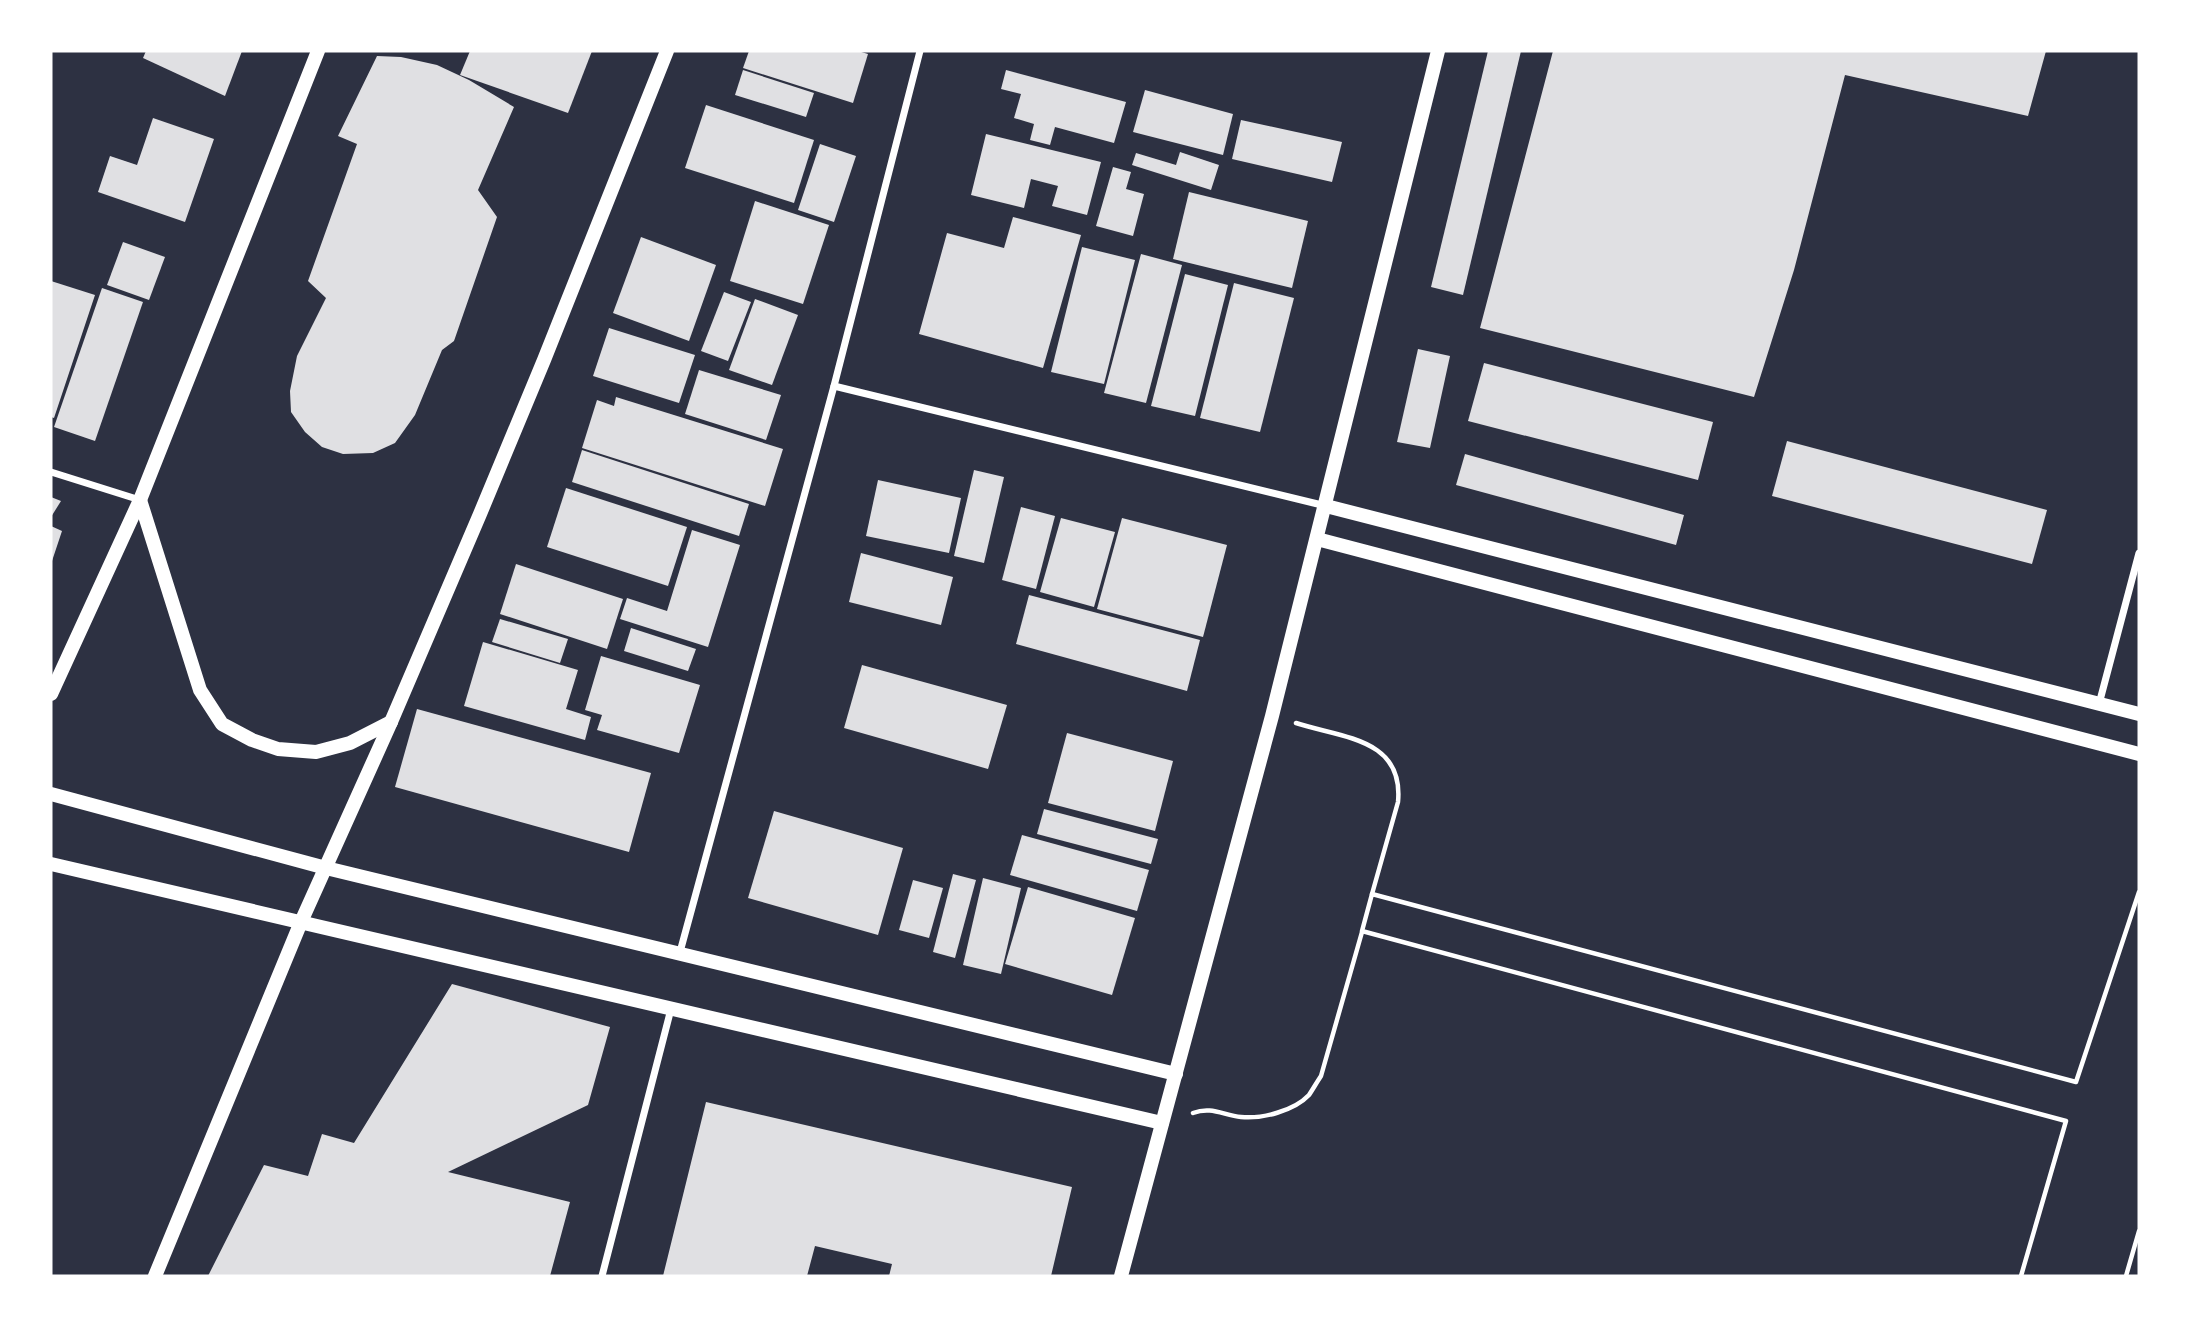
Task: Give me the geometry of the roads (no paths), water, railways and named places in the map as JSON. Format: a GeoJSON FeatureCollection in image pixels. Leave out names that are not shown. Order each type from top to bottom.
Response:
{"type":"FeatureCollection","features":[{"type":"Feature","properties":{"kind":"main road"},"geometry":{"type":"LineString","coordinates":[[51,694],[140,500],[318,51]]}},
{"type":"Feature","properties":{"kind":"main road"},"geometry":{"type":"LineString","coordinates":[[155,1276],[301,922],[391,722],[539,373],[667,51]]}},
{"type":"Feature","properties":{"kind":"main road"},"geometry":{"type":"LineString","coordinates":[[1125,1275],[1162,1124],[1326,506],[1438,51]]}},
{"type":"Feature","properties":{"kind":"main road"},"geometry":{"type":"LineString","coordinates":[[140,500],[200,690],[222,724],[251,740],[278,749],[316,752],[350,743],[391,722]]}},
{"type":"Feature","properties":{"kind":"main road"},"geometry":{"type":"LineString","coordinates":[[1326,506],[2139,715]]}},
{"type":"Feature","properties":{"kind":"main road"},"geometry":{"type":"LineString","coordinates":[[1317,538],[2139,754]]}},
{"type":"Feature","properties":{"kind":"main road"},"geometry":{"type":"LineString","coordinates":[[51,794],[326,868],[1176,1074]]}},
{"type":"Feature","properties":{"kind":"main road"},"geometry":{"type":"LineString","coordinates":[[51,864],[1162,1124]]}},
{"type":"Feature","properties":{"kind":"street"},"geometry":{"type":"LineString","coordinates":[[680,952],[834,386],[920,51]]}},
{"type":"Feature","properties":{"kind":"street"},"geometry":{"type":"LineString","coordinates":[[834,386],[1326,506]]}},
{"type":"Feature","properties":{"kind":"street"},"geometry":{"type":"LineString","coordinates":[[51,472],[140,500]]}},
{"type":"Feature","properties":{"kind":"street"},"geometry":{"type":"LineString","coordinates":[[2099,704],[2139,553]]}},
{"type":"Feature","properties":{"kind":"street"},"geometry":{"type":"LineString","coordinates":[[602,1276],[671,1009]]}}]}
